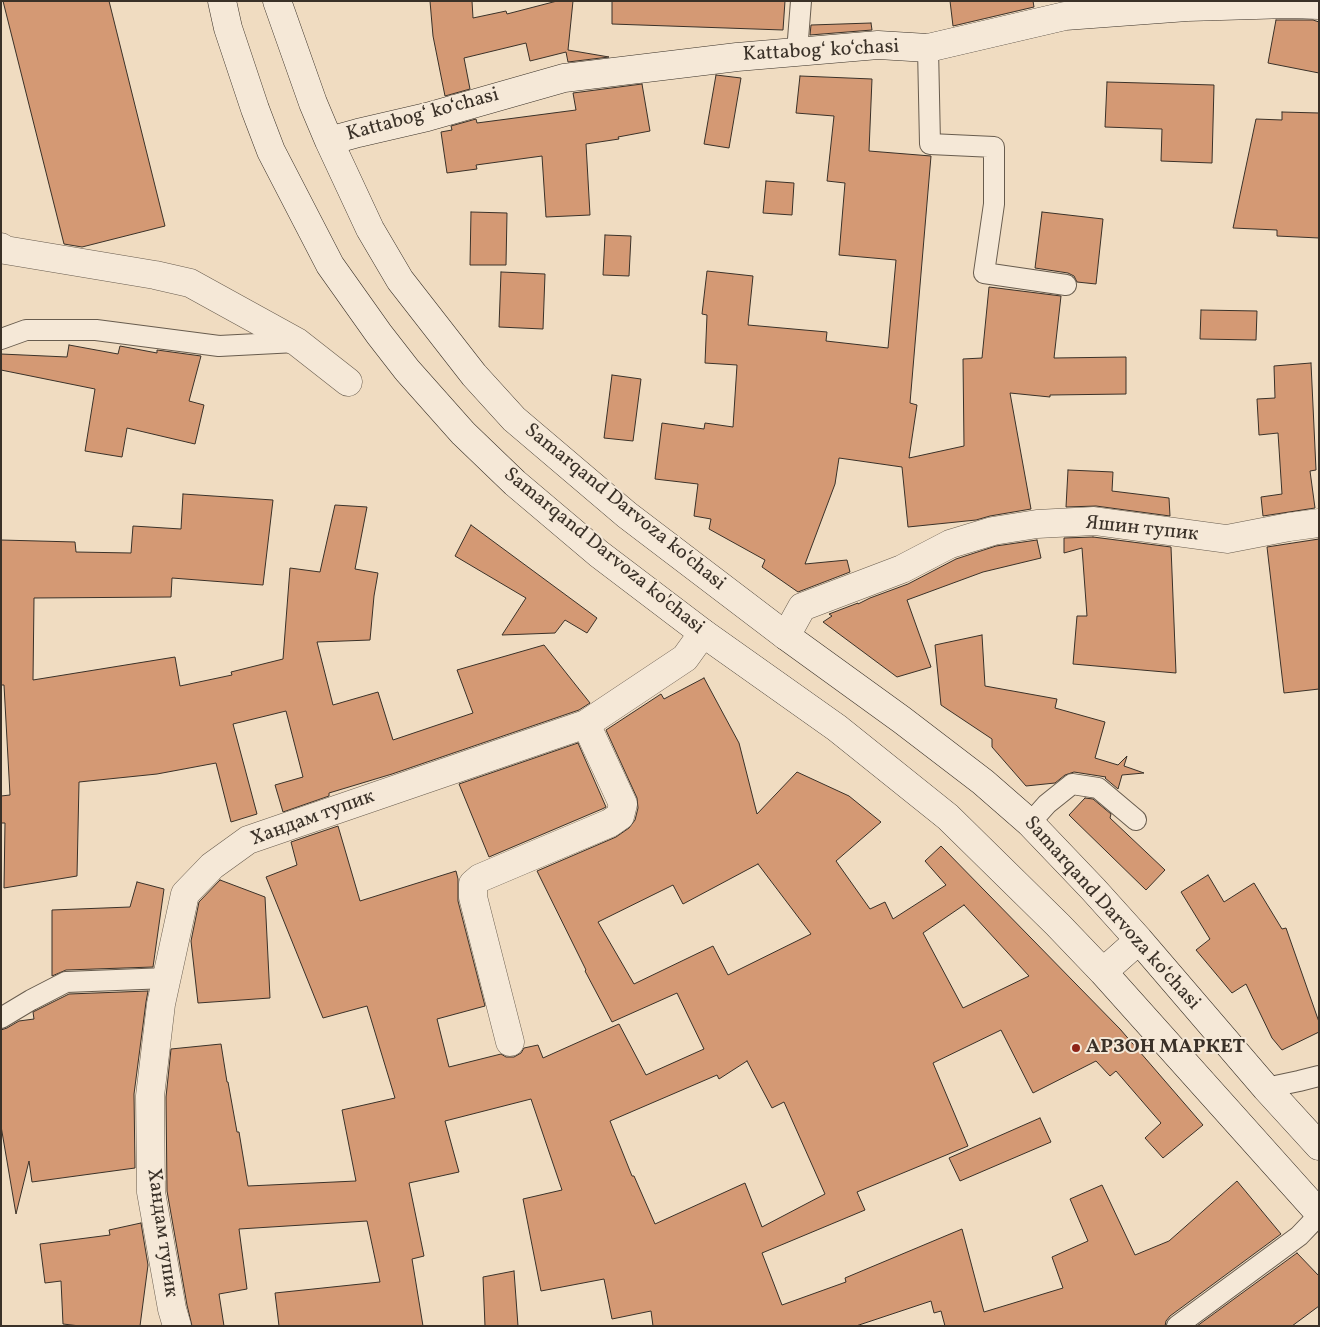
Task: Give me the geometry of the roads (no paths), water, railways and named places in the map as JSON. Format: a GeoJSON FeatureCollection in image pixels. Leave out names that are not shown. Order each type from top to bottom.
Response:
{"type":"FeatureCollection","features":[{"type":"Feature","properties":{"kind":"street","name":"Samarqand Darvoza ko'chasi"},"geometry":{"type":"LineString","coordinates":[[222,1],[228,28],[255,109],[272,151],[330,265],[379,334],[441,409],[502,472],[599,554],[704,633],[838,728],[948,816],[1103,972]]}},
{"type":"Feature","properties":{"kind":"street","name":"Samarqand Darvoza ko‘chasi"},"geometry":{"type":"LineString","coordinates":[[277,1],[313,103],[370,229],[400,280],[474,375],[514,419],[626,515],[786,636]]}},
{"type":"Feature","properties":{"kind":"street","name":"Kattabogʻ koʻchasi"},"geometry":{"type":"LineString","coordinates":[[329,141],[427,117],[564,78],[738,56],[878,45],[928,48],[1065,9],[1290,3],[1319,5]]}},
{"type":"Feature","properties":{"kind":"street"},"geometry":{"type":"LineString","coordinates":[[3,248],[190,283],[297,342],[348,382]]}},
{"type":"Feature","properties":{"kind":"street","name":"Яшин тупик"},"geometry":{"type":"LineString","coordinates":[[786,636],[802,607],[902,569],[950,544],[993,531],[1037,524],[1094,521],[1227,539],[1319,523]]}},
{"type":"Feature","properties":{"kind":"street","name":"Хандам тупик"},"geometry":{"type":"LineString","coordinates":[[177,1326],[172,1310],[151,1192],[150,1096],[161,1004],[185,894],[212,866],[248,840],[586,724],[685,658],[704,633]]}},
{"type":"Feature","properties":{"kind":"street","name":"Samarqand Darvoza koʻchasi"},"geometry":{"type":"LineString","coordinates":[[786,636],[961,765],[1030,823],[1139,940],[1266,1088],[1319,1146]]}},
{"type":"Feature","properties":{"kind":"street"},"geometry":{"type":"LineString","coordinates":[[510,1042],[473,897],[473,884],[480,878],[610,823],[620,816],[623,804],[586,724]]}},
{"type":"Feature","properties":{"kind":"street"},"geometry":{"type":"LineString","coordinates":[[1139,940],[1103,972],[1319,1214]]}},
{"type":"Feature","properties":{"kind":"lane"},"geometry":{"type":"LineString","coordinates":[[796,52],[801,1]]}},
{"type":"Feature","properties":{"kind":"lane"},"geometry":{"type":"LineString","coordinates":[[928,48],[930,144],[994,147],[994,204],[984,273],[1066,285]]}},
{"type":"Feature","properties":{"kind":"lane"},"geometry":{"type":"LineString","coordinates":[[1,340],[26,330],[96,330],[219,346],[297,342]]}},
{"type":"Feature","properties":{"kind":"lane"},"geometry":{"type":"LineString","coordinates":[[1030,823],[1047,804],[1072,784],[1098,788],[1136,820]]}},
{"type":"Feature","properties":{"kind":"lane"},"geometry":{"type":"LineString","coordinates":[[1,1018],[66,982],[167,978]]}},
{"type":"Feature","properties":{"kind":"lane"},"geometry":{"type":"LineString","coordinates":[[1266,1088],[1319,1076]]}},
{"type":"Feature","properties":{"kind":"lane"},"geometry":{"type":"LineString","coordinates":[[1177,1326],[1298,1236],[1319,1214]]}},
{"type":"Feature","properties":{"kind":"place","name":"АРЗОН МАРКЕТ"},"geometry":{"type":"Point","coordinates":[1076,1048]}}]}
